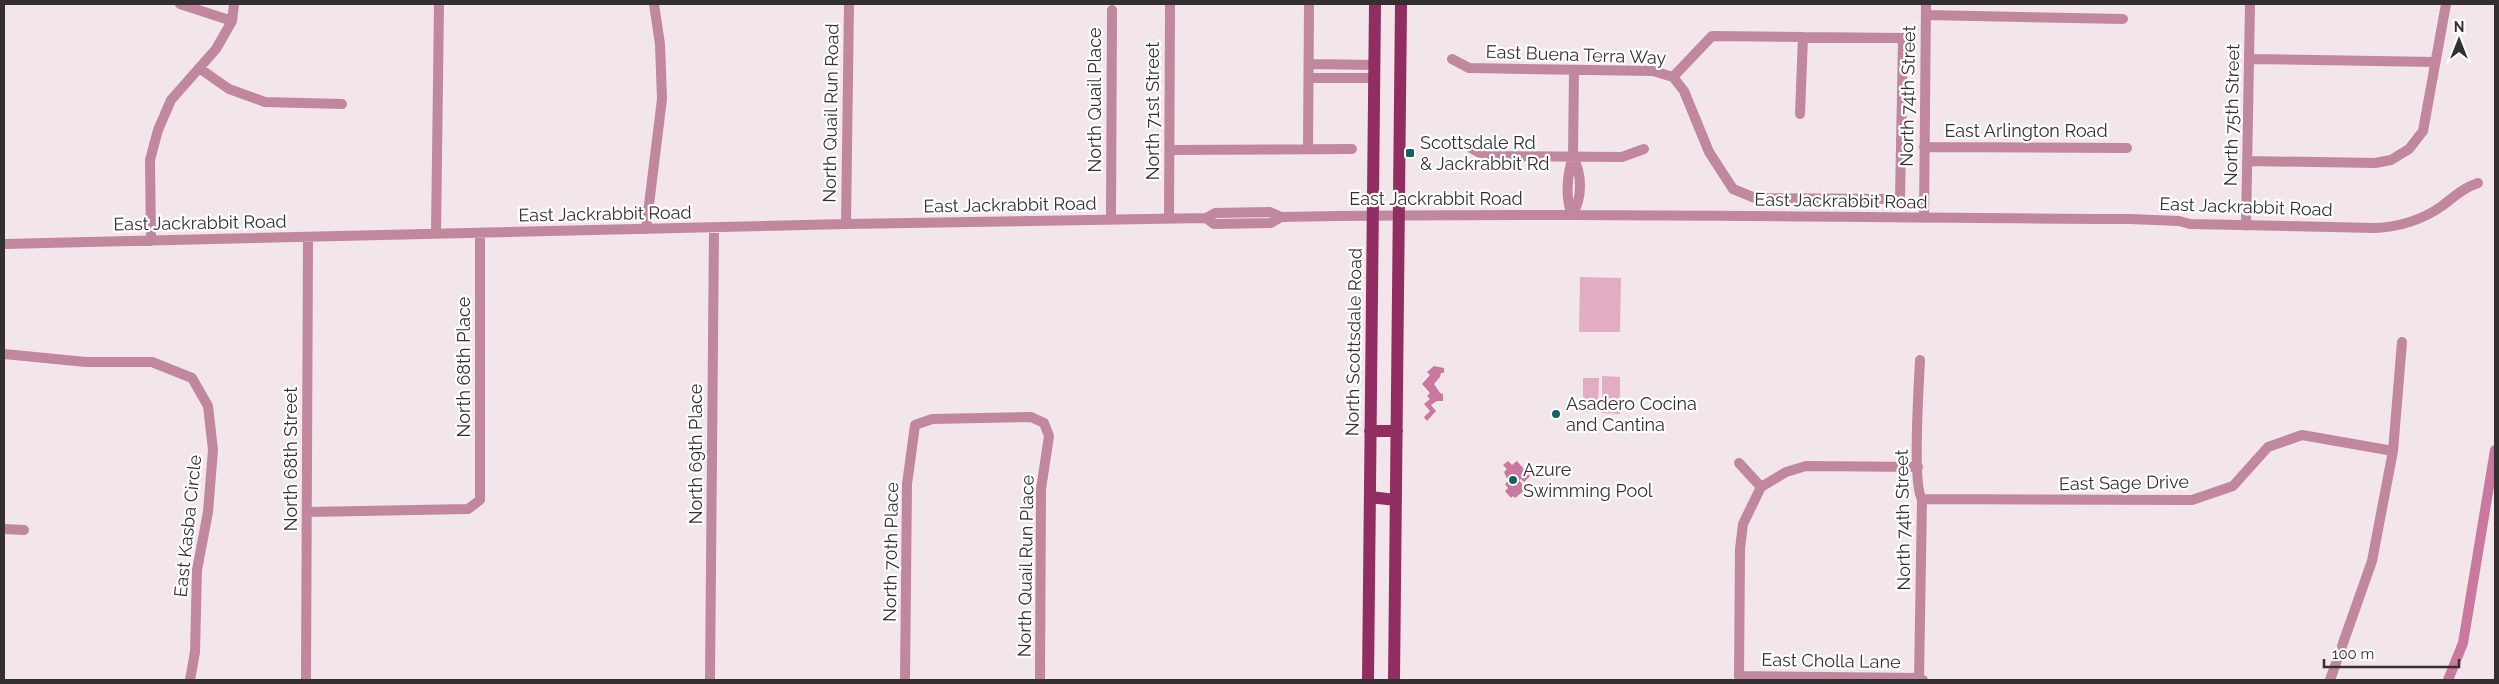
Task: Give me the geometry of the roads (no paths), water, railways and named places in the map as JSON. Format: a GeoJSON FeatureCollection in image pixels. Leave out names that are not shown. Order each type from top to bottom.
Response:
{"type":"FeatureCollection","features":[{"type":"Feature","properties":{"kind":"main road","name":"North Scottsdale Road"},"geometry":{"type":"LineString","coordinates":[[1368,680],[1375,4]]}},
{"type":"Feature","properties":{"kind":"main road"},"geometry":{"type":"LineString","coordinates":[[1394,680],[1401,4]]}},
{"type":"Feature","properties":{"kind":"main road"},"geometry":{"type":"LineString","coordinates":[[1370,431],[1397,431]]}},
{"type":"Feature","properties":{"kind":"main road"},"geometry":{"type":"LineString","coordinates":[[1370,497],[1396,500]]}},
{"type":"Feature","properties":{"kind":"street"},"geometry":{"type":"LineString","coordinates":[[180,4],[232,21]]}},
{"type":"Feature","properties":{"kind":"street"},"geometry":{"type":"LineString","coordinates":[[151,241],[150,160],[158,130],[171,100],[216,49],[232,21],[234,4]]}},
{"type":"Feature","properties":{"kind":"street"},"geometry":{"type":"LineString","coordinates":[[436,234],[438,4]]}},
{"type":"Feature","properties":{"kind":"street"},"geometry":{"type":"LineString","coordinates":[[646,229],[662,99],[660,44],[654,4]]}},
{"type":"Feature","properties":{"kind":"street","name":"North Quail Run Road"},"geometry":{"type":"LineString","coordinates":[[846,224],[849,4]]}},
{"type":"Feature","properties":{"kind":"street","name":"North 71st Street"},"geometry":{"type":"LineString","coordinates":[[1169,219],[1170,4]]}},
{"type":"Feature","properties":{"kind":"street"},"geometry":{"type":"LineString","coordinates":[[1308,148],[1309,4]]}},
{"type":"Feature","properties":{"kind":"street","name":"North 74th Street"},"geometry":{"type":"LineString","coordinates":[[1924,218],[1926,4]]}},
{"type":"Feature","properties":{"kind":"street","name":"North 75th Street"},"geometry":{"type":"LineString","coordinates":[[2246,226],[2250,4]]}},
{"type":"Feature","properties":{"kind":"street"},"geometry":{"type":"LineString","coordinates":[[2248,161],[2375,163],[2391,160],[2409,149],[2423,131],[2446,4]]}},
{"type":"Feature","properties":{"kind":"street","name":"North Quail Place"},"geometry":{"type":"LineString","coordinates":[[1111,220],[1112,10]]}},
{"type":"Feature","properties":{"kind":"street"},"geometry":{"type":"LineString","coordinates":[[1926,15],[2123,19]]}},
{"type":"Feature","properties":{"kind":"street","name":"East Buena Terra Way"},"geometry":{"type":"LineString","coordinates":[[1452,59],[1469,68],[1653,71],[1672,77],[1684,91],[1709,152],[1733,189],[1755,198],[1900,199],[1903,38],[1712,36],[1672,77]]}},
{"type":"Feature","properties":{"kind":"street"},"geometry":{"type":"LineString","coordinates":[[1800,114],[1803,37]]}},
{"type":"Feature","properties":{"kind":"street"},"geometry":{"type":"LineString","coordinates":[[2250,59],[2435,62]]}},
{"type":"Feature","properties":{"kind":"street"},"geometry":{"type":"LineString","coordinates":[[1309,64],[1374,72]]}},
{"type":"Feature","properties":{"kind":"street"},"geometry":{"type":"LineString","coordinates":[[199,68],[229,89],[266,102],[342,104]]}},
{"type":"Feature","properties":{"kind":"street"},"geometry":{"type":"LineString","coordinates":[[1572,215],[1579,205],[1579,169],[1573,157],[1574,70]]}},
{"type":"Feature","properties":{"kind":"street"},"geometry":{"type":"LineString","coordinates":[[1309,78],[1374,72]]}},
{"type":"Feature","properties":{"kind":"street"},"geometry":{"type":"LineString","coordinates":[[1469,147],[1485,156],[1622,157],[1644,149]]}},
{"type":"Feature","properties":{"kind":"street","name":"East Arlington Road"},"geometry":{"type":"LineString","coordinates":[[1924,147],[2127,148]]}},
{"type":"Feature","properties":{"kind":"street"},"geometry":{"type":"LineString","coordinates":[[1170,150],[1352,149]]}},
{"type":"Feature","properties":{"kind":"street","name":"East Jackrabbit Road"},"geometry":{"type":"LineString","coordinates":[[4,244],[846,224],[1206,218],[1214,224],[1271,223],[1282,217],[1398,214],[1658,214],[2130,219],[2246,226],[2375,228],[2400,225],[2425,216],[2444,204],[2463,188],[2478,183]]}},
{"type":"Feature","properties":{"kind":"street","name":"North 69th Place"},"geometry":{"type":"LineString","coordinates":[[710,680],[714,228]]}},
{"type":"Feature","properties":{"kind":"street","name":"North 68th Place"},"geometry":{"type":"LineString","coordinates":[[307,512],[468,509],[480,500],[480,233]]}},
{"type":"Feature","properties":{"kind":"street","name":"North 68th Street"},"geometry":{"type":"LineString","coordinates":[[306,680],[308,237]]}},
{"type":"Feature","properties":{"kind":"street"},"geometry":{"type":"LineString","coordinates":[[2330,680],[2372,561],[2393,451],[2402,342]]}},
{"type":"Feature","properties":{"kind":"street","name":"East Kasba Circle"},"geometry":{"type":"LineString","coordinates":[[4,354],[86,362],[152,362],[192,378],[208,406],[213,450],[208,512],[197,570],[195,652],[190,680]]}},
{"type":"Feature","properties":{"kind":"street","name":"North 74th Street"},"geometry":{"type":"LineString","coordinates":[[1920,360],[1918,467],[1919,495],[1922,499],[1921,679]]}},
{"type":"Feature","properties":{"kind":"street","name":"North Quail Run Place"},"geometry":{"type":"LineString","coordinates":[[915,425],[932,419],[1030,417],[1044,423],[1049,436],[1040,489],[1040,680]]}},
{"type":"Feature","properties":{"kind":"street","name":"North 70th Place"},"geometry":{"type":"LineString","coordinates":[[905,680],[907,484],[915,425]]}},
{"type":"Feature","properties":{"kind":"street","name":"East Sage Drive"},"geometry":{"type":"LineString","coordinates":[[1922,499],[2192,500],[2233,486],[2268,447],[2302,435],[2393,451]]}},
{"type":"Feature","properties":{"kind":"street"},"geometry":{"type":"LineString","coordinates":[[1739,463],[1761,487],[1786,472],[1806,466],[1918,467]]}},
{"type":"Feature","properties":{"kind":"street","name":"East Cholla Lane"},"geometry":{"type":"LineString","coordinates":[[1761,487],[1743,524],[1740,550],[1739,676],[1921,679]]}},
{"type":"Feature","properties":{"kind":"street"},"geometry":{"type":"LineString","coordinates":[[4,529],[24,530]]}},
{"type":"Feature","properties":{"kind":"waterway"},"geometry":{"type":"LineString","coordinates":[[2448,680],[2463,643],[2495,450]]}},
{"type":"Feature","properties":{"kind":"place","name":"Scottsdale Rd & Jackrabbit Rd"},"geometry":{"type":"Point","coordinates":[1410,153]}},
{"type":"Feature","properties":{"kind":"place","name":"Asadero Cocina and Cantina"},"geometry":{"type":"Point","coordinates":[1556,414]}},
{"type":"Feature","properties":{"kind":"place","name":"Azure Swimming Pool"},"geometry":{"type":"Point","coordinates":[1513,480]}}]}
